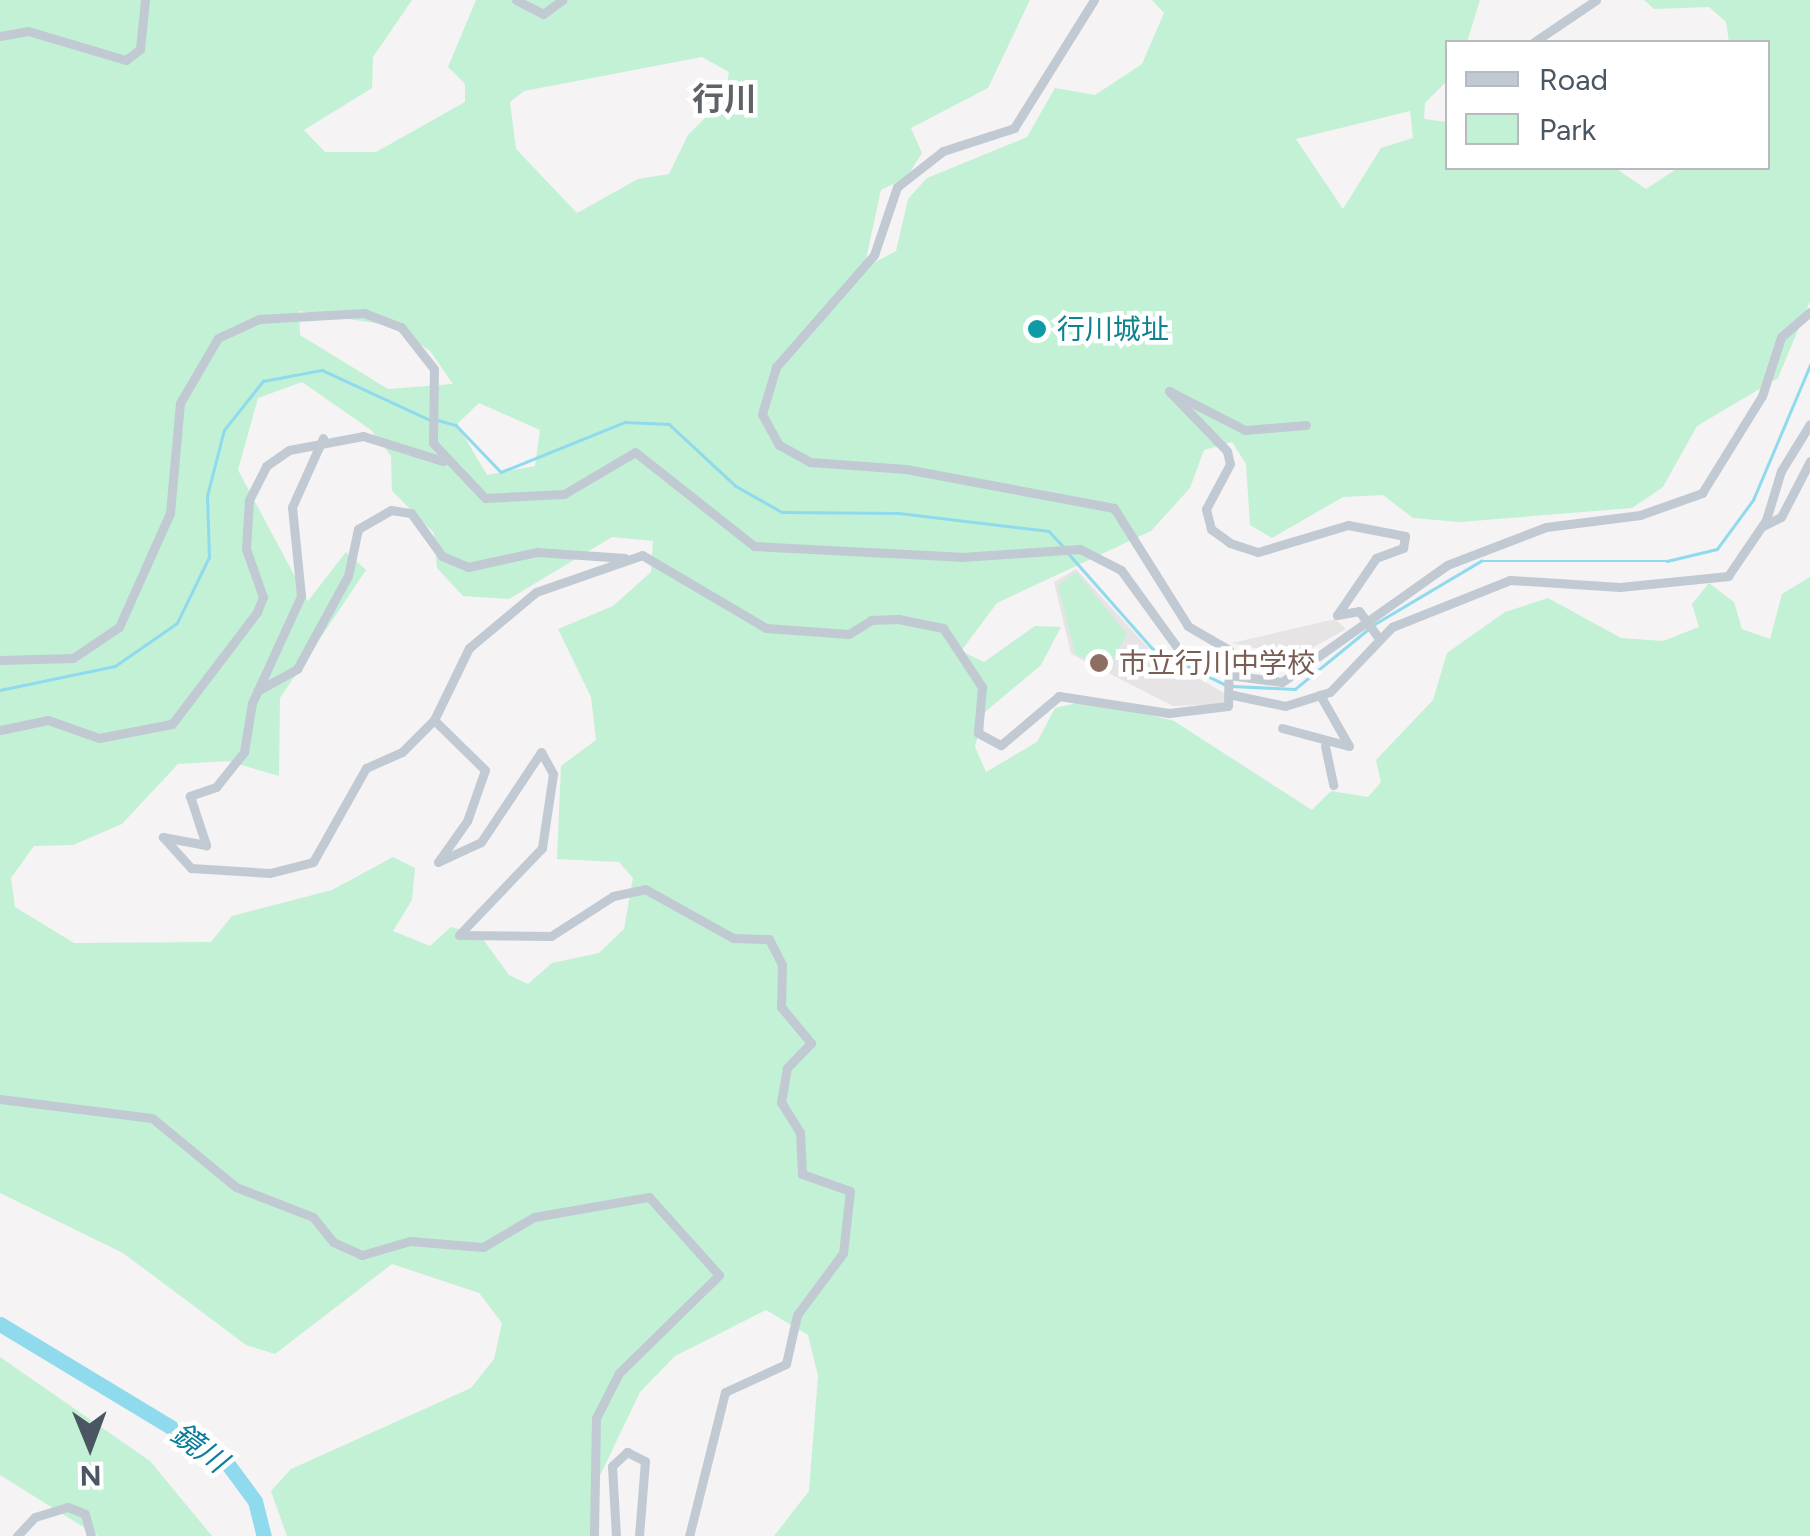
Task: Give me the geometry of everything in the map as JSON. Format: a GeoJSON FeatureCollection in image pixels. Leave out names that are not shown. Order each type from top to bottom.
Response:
{"type":"FeatureCollection","features":[{"type":"Feature","properties":{"kind":"street"},"geometry":{"type":"LineString","coordinates":[[0,36],[28,31],[126,60],[140,49],[146,0]]}},
{"type":"Feature","properties":{"kind":"street"},"geometry":{"type":"LineString","coordinates":[[516,0],[543,14],[562,0]]}},
{"type":"Feature","properties":{"kind":"street"},"geometry":{"type":"LineString","coordinates":[[1094,0],[1014,128],[943,151],[896,186],[874,256],[776,366],[762,414],[780,446],[810,462],[906,469],[1114,508],[1179,615],[1230,650],[1233,695]]}},
{"type":"Feature","properties":{"kind":"street"},"geometry":{"type":"LineString","coordinates":[[1537,40],[1596,0]]}},
{"type":"Feature","properties":{"kind":"street"},"geometry":{"type":"LineString","coordinates":[[0,660],[72,658],[119,627],[170,513],[174,419],[202,359],[228,330],[337,312],[378,316],[425,350],[435,394],[433,443],[446,462],[485,498],[536,501],[635,452],[664,467],[732,535],[768,549],[896,547],[960,558],[1080,549],[1121,570],[1178,647],[1229,675],[1290,680],[1415,580],[1480,552],[1702,492],[1762,396],[1781,338],[1809,313]]}},
{"type":"Feature","properties":{"kind":"street"},"geometry":{"type":"LineString","coordinates":[[1306,425],[1245,430],[1170,391],[1227,451],[1230,464],[1206,510],[1212,530],[1230,543],[1258,552],[1348,525],[1406,536],[1403,548],[1376,558],[1337,615],[1356,611],[1378,637]]}},
{"type":"Feature","properties":{"kind":"street"},"geometry":{"type":"LineString","coordinates":[[1233,695],[1285,706],[1320,695],[1378,637],[1457,595],[1510,580],[1674,586],[1728,576],[1763,526],[1810,424]]}},
{"type":"Feature","properties":{"kind":"street"},"geometry":{"type":"LineString","coordinates":[[0,730],[48,720],[99,738],[172,724],[263,597],[246,550],[256,480],[289,450],[323,438],[362,436],[446,462]]}},
{"type":"Feature","properties":{"kind":"street"},"geometry":{"type":"LineString","coordinates":[[323,438],[292,508],[301,596],[257,692],[239,762],[216,787],[190,796],[206,845],[163,837],[180,863],[270,873],[313,862],[366,768],[402,752],[434,720],[469,648],[536,592],[597,577],[628,558]]}},
{"type":"Feature","properties":{"kind":"street"},"geometry":{"type":"LineString","coordinates":[[1763,526],[1781,517],[1810,462]]}},
{"type":"Feature","properties":{"kind":"street"},"geometry":{"type":"LineString","coordinates":[[257,692],[297,668],[348,576],[358,529],[391,510],[411,513],[442,556],[468,567],[537,552],[657,559],[724,610],[766,628],[849,634],[871,620],[933,623],[956,637],[982,687],[978,733],[1001,744],[1060,696],[1184,712],[1215,712],[1233,695]]}},
{"type":"Feature","properties":{"kind":"street"},"geometry":{"type":"LineString","coordinates":[[1282,728],[1338,749],[1349,739],[1320,695]]}},
{"type":"Feature","properties":{"kind":"street"},"geometry":{"type":"LineString","coordinates":[[434,720],[485,770],[467,821],[438,862],[482,842],[541,752],[553,774],[542,848],[459,935],[550,936],[613,896],[645,890],[733,938],[769,939],[782,964],[780,1007],[811,1043],[786,1068],[780,1102],[800,1132],[802,1174],[850,1191],[843,1253],[797,1315],[786,1364],[726,1392],[706,1441],[689,1536]]}},
{"type":"Feature","properties":{"kind":"street"},"geometry":{"type":"LineString","coordinates":[[1325,746],[1333,785]]}},
{"type":"Feature","properties":{"kind":"street"},"geometry":{"type":"LineString","coordinates":[[0,1099],[152,1118],[236,1187],[313,1217],[333,1242],[362,1255],[410,1240],[483,1247],[534,1217],[649,1197],[718,1275],[619,1373],[596,1418],[594,1536]]}},
{"type":"Feature","properties":{"kind":"street"},"geometry":{"type":"LineString","coordinates":[[616,1536],[612,1466],[627,1452],[644,1461],[639,1536]]}},
{"type":"Feature","properties":{"kind":"street"},"geometry":{"type":"LineString","coordinates":[[16,1536],[36,1516],[68,1507],[86,1514],[91,1536]]}},
{"type":"Feature","properties":{"kind":"shaded area"},"geometry":{"type":"Polygon","coordinates":[[[1076,569],[1153,653],[1228,695],[1226,704],[1173,706],[1071,654],[1054,582],[1076,569]]]}},
{"type":"Feature","properties":{"kind":"shaded area"},"geometry":{"type":"Polygon","coordinates":[[[1335,619],[1346,629],[1310,649],[1281,654],[1232,643],[1335,619]]]}},
{"type":"Feature","properties":{"kind":"green space"},"geometry":{"type":"Polygon","coordinates":[[[0,0],[412,0],[373,57],[372,88],[304,130],[325,152],[376,152],[465,102],[465,84],[448,67],[476,0],[1030,0],[988,88],[911,128],[922,153],[907,177],[881,190],[864,268],[896,251],[908,199],[927,178],[1027,137],[1055,88],[1095,95],[1142,64],[1164,13],[1152,0],[1480,0],[1468,40],[1445,40],[1445,83],[1425,103],[1424,119],[1445,122],[1445,170],[1618,170],[1646,189],[1675,170],[1770,170],[1770,40],[1729,40],[1726,22],[1709,7],[1654,9],[1644,0],[1810,0],[1810,301],[1778,378],[1697,426],[1663,487],[1632,508],[1460,522],[1413,518],[1383,495],[1343,497],[1272,538],[1250,525],[1246,464],[1232,442],[1204,450],[1190,488],[1151,531],[997,603],[961,651],[984,662],[1035,626],[1061,627],[1041,665],[984,713],[975,747],[986,772],[1037,742],[1055,708],[1090,700],[1174,721],[1312,810],[1331,791],[1368,797],[1381,782],[1376,760],[1433,700],[1447,653],[1505,612],[1548,598],[1621,638],[1663,641],[1699,627],[1692,604],[1709,583],[1734,602],[1742,629],[1770,639],[1782,594],[1810,577],[1810,1536],[774,1536],[809,1491],[818,1376],[808,1335],[766,1310],[675,1356],[640,1392],[595,1486],[599,1536],[287,1536],[271,1491],[291,1469],[471,1388],[494,1359],[502,1323],[479,1293],[392,1264],[275,1354],[246,1345],[123,1253],[0,1193],[0,0]],[[702,57],[524,91],[510,102],[516,149],[577,213],[638,179],[669,174],[688,135],[724,99],[729,72],[702,57]],[[1410,111],[1296,139],[1343,209],[1381,148],[1413,138],[1410,111]],[[299,311],[300,335],[388,389],[453,384],[430,351],[393,326],[299,311]],[[302,382],[258,398],[238,470],[308,601],[346,552],[366,570],[280,698],[279,776],[228,761],[178,764],[122,824],[73,845],[34,846],[11,878],[15,907],[74,943],[211,942],[232,916],[332,890],[393,857],[415,868],[412,900],[393,931],[430,946],[451,927],[480,935],[509,975],[528,984],[552,963],[599,953],[624,929],[633,878],[619,862],[557,859],[561,766],[596,740],[591,697],[558,629],[613,606],[651,572],[653,541],[612,537],[509,599],[463,596],[437,568],[434,533],[392,491],[391,456],[371,430],[302,382]],[[479,403],[457,424],[487,475],[535,466],[540,430],[479,403]]]}},
{"type":"Feature","properties":{"kind":"green space"},"geometry":{"type":"Polygon","coordinates":[[[1076,572],[1127,634],[1107,670],[1075,654],[1058,585],[1076,572]]]}},
{"type":"Feature","properties":{"kind":"green space"},"geometry":{"type":"Polygon","coordinates":[[[0,1357],[150,1461],[212,1536],[98,1536],[0,1475],[0,1357]]]}},
{"type":"Feature","properties":{"kind":"waterway"},"geometry":{"type":"LineString","coordinates":[[1373,625],[1481,561],[1667,561],[1717,549],[1753,500],[1810,365]]}},
{"type":"Feature","properties":{"kind":"waterway"},"geometry":{"type":"LineString","coordinates":[[0,690],[115,666],[177,623],[209,557],[207,496],[224,430],[263,381],[322,370],[430,420]]}},
{"type":"Feature","properties":{"kind":"waterway"},"geometry":{"type":"LineString","coordinates":[[438,420],[456,425],[501,472],[625,422],[669,424],[736,486],[782,512],[899,513],[1049,531],[1065,548]]}},
{"type":"Feature","properties":{"kind":"waterway"},"geometry":{"type":"LineString","coordinates":[[1069,554],[1153,649],[1224,684]]}},
{"type":"Feature","properties":{"kind":"waterway"},"geometry":{"type":"LineString","coordinates":[[1232,686],[1295,689],[1367,630]]}},
{"type":"Feature","properties":{"kind":"waterway","name":"鏡川"},"geometry":{"type":"LineString","coordinates":[[0,1324],[224,1459],[255,1501],[264,1536]]}},
{"type":"Feature","properties":{"kind":"place","name":"行川城址"},"geometry":{"type":"Point","coordinates":[1037,329]}},
{"type":"Feature","properties":{"kind":"place","name":"市立行川中学校"},"geometry":{"type":"Point","coordinates":[1099,663]}},
{"type":"Feature","properties":{"kind":"district","name":"行川"},"geometry":{"type":"Point","coordinates":[724,99]}}]}
